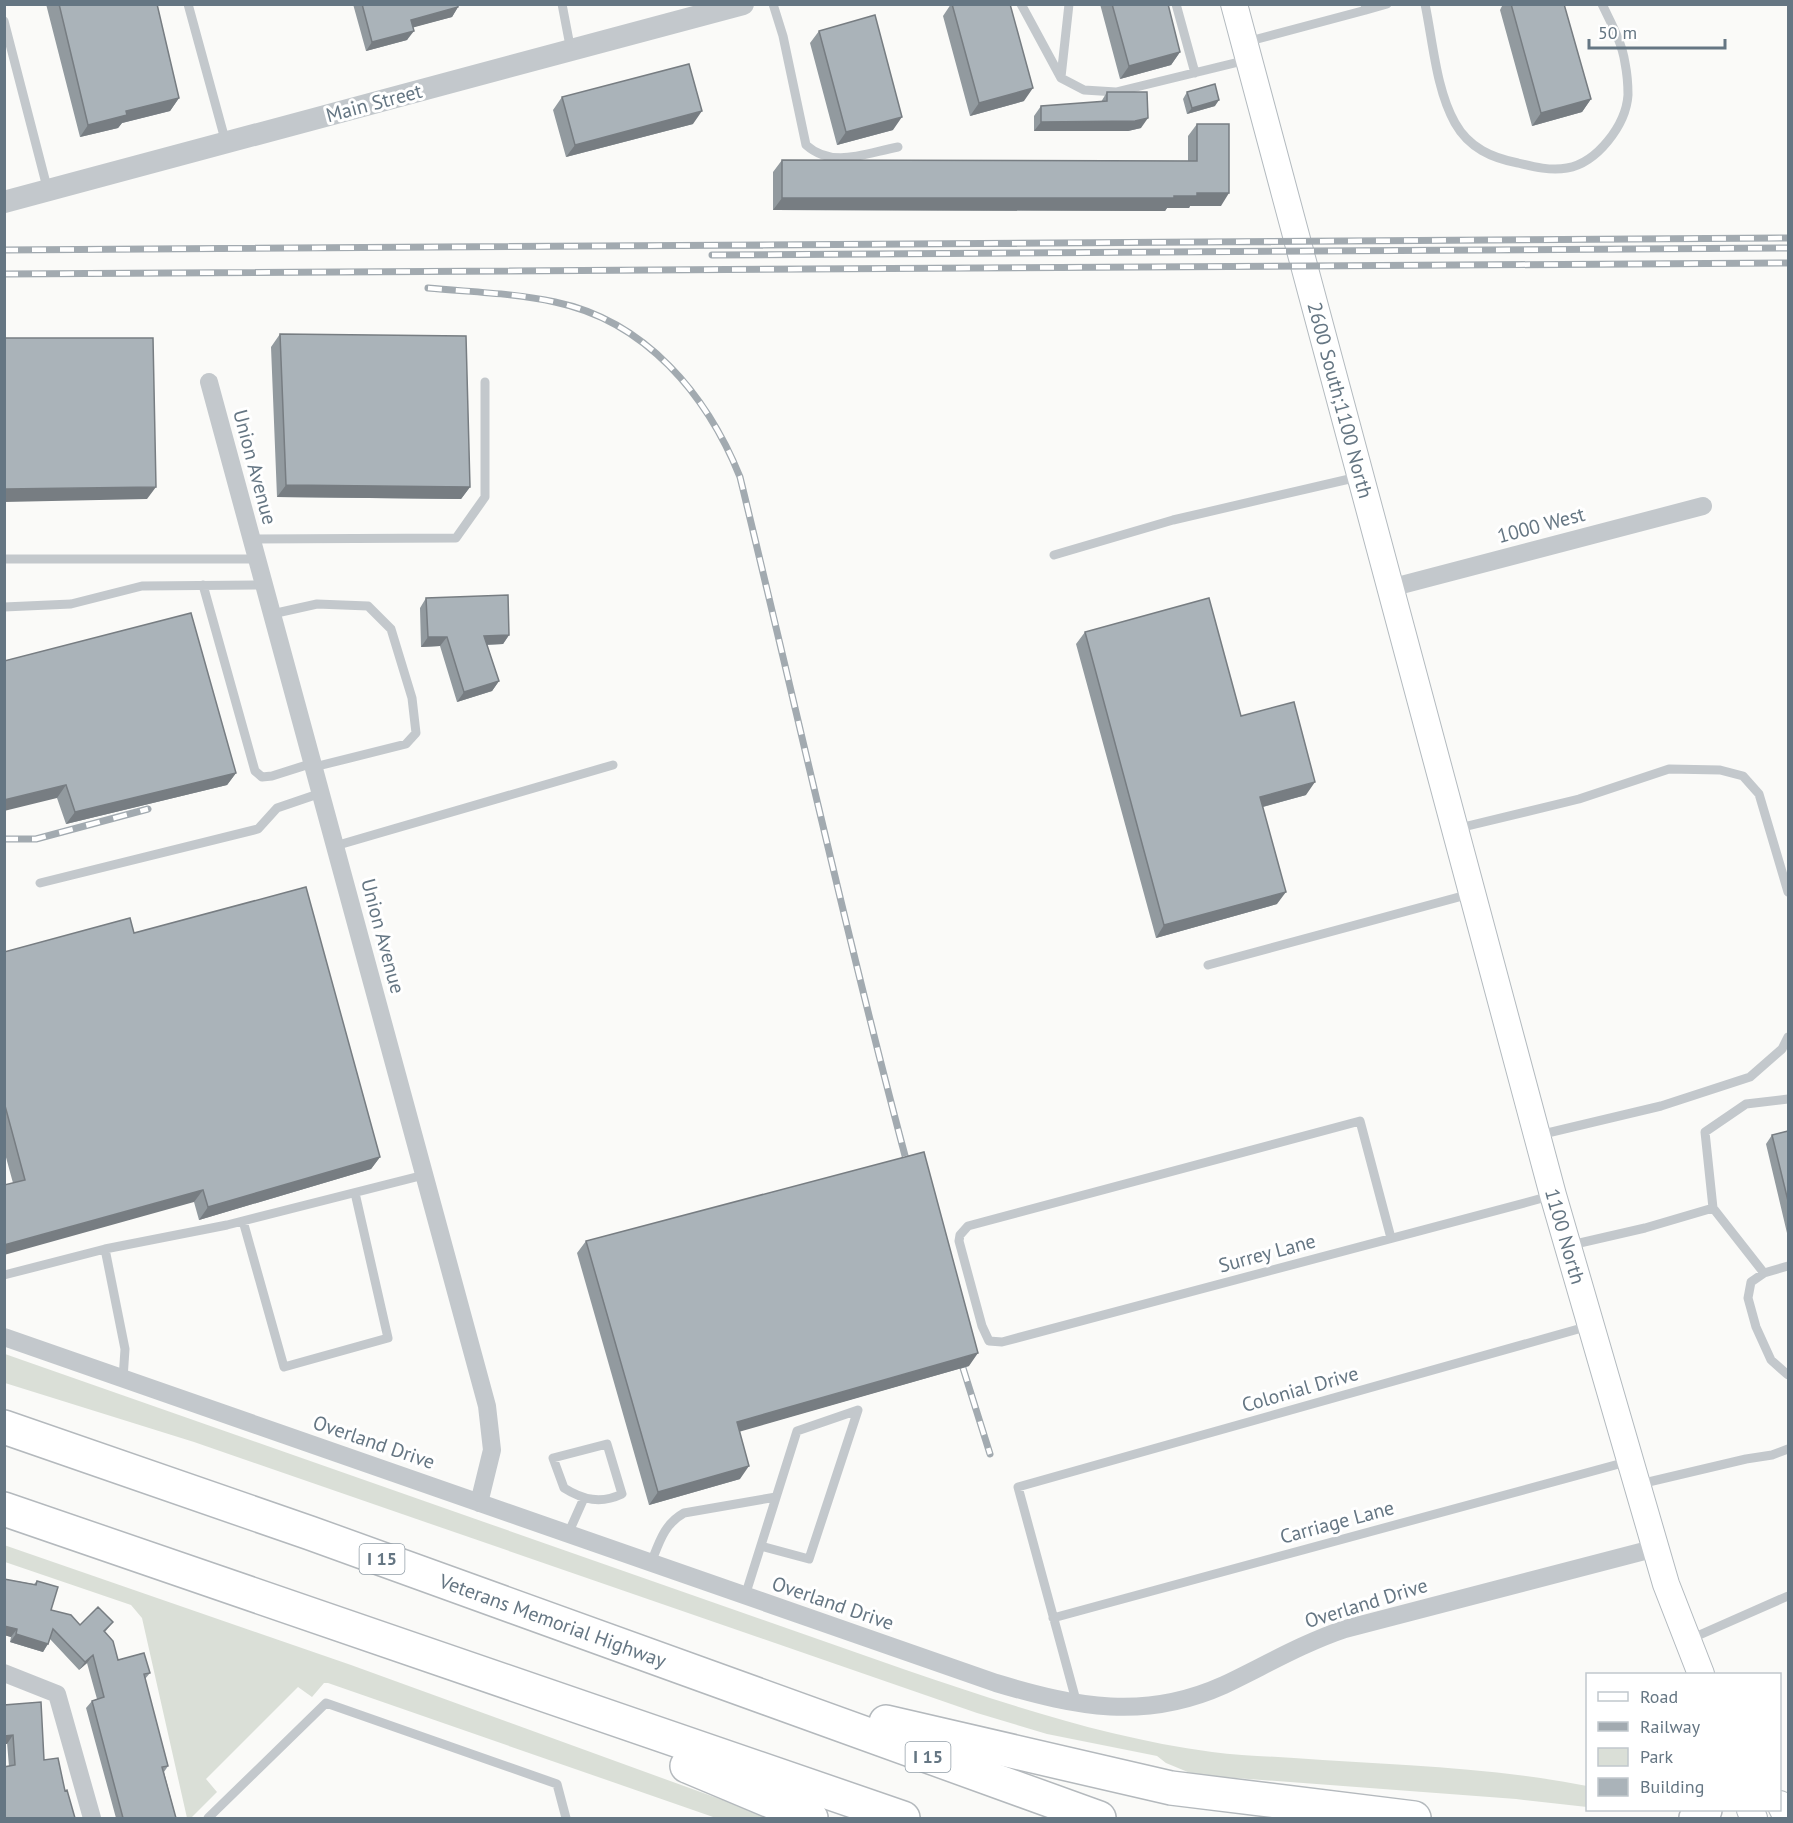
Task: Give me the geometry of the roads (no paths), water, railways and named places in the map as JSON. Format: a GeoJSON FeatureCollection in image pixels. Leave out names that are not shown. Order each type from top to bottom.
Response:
{"type":"FeatureCollection","features":[{"type":"Feature","properties":{"kind":"highway","name":"Veterans Memorial Highway"},"geometry":{"type":"LineString","coordinates":[[4,1427],[298,1529],[1099,1818]]}},
{"type":"Feature","properties":{"kind":"highway"},"geometry":{"type":"LineString","coordinates":[[4,1509],[903,1818]]}},
{"type":"Feature","properties":{"kind":"highway"},"geometry":{"type":"LineString","coordinates":[[432,1658],[811,1818]]}},
{"type":"Feature","properties":{"kind":"highway"},"geometry":{"type":"LineString","coordinates":[[758,1695],[1171,1788],[1414,1818]]}},
{"type":"Feature","properties":{"kind":"main road","name":"2600 South;1100 North"},"geometry":{"type":"LineString","coordinates":[[1234,4],[1446,794]]}},
{"type":"Feature","properties":{"kind":"main road","name":"1100 North"},"geometry":{"type":"LineString","coordinates":[[1446,794],[1553,1195],[1656,1548],[1686,1641],[1701,1673]]}},
{"type":"Feature","properties":{"kind":"street","name":"Main Street"},"geometry":{"type":"LineString","coordinates":[[4,202],[743,4]]}},
{"type":"Feature","properties":{"kind":"street","name":"Union Avenue"},"geometry":{"type":"LineString","coordinates":[[209,382],[491,1429],[492,1450],[489,1470],[479,1503]]}},
{"type":"Feature","properties":{"kind":"street","name":"1000 West"},"geometry":{"type":"LineString","coordinates":[[1390,588],[1703,506]]}},
{"type":"Feature","properties":{"kind":"street","name":"Overland Drive"},"geometry":{"type":"LineString","coordinates":[[4,1337],[996,1683],[1077,1704],[1129,1708],[1176,1702],[1222,1685],[1308,1643],[1345,1629],[1656,1548]]}},
{"type":"Feature","properties":{"kind":"street"},"geometry":{"type":"LineString","coordinates":[[4,1673],[57,1694],[92,1818]]}},
{"type":"Feature","properties":{"kind":"lane"},"geometry":{"type":"LineString","coordinates":[[189,4],[226,143]]}},
{"type":"Feature","properties":{"kind":"lane"},"geometry":{"type":"LineString","coordinates":[[562,4],[571,51]]}},
{"type":"Feature","properties":{"kind":"lane"},"geometry":{"type":"LineString","coordinates":[[773,4],[783,36],[806,145],[817,155],[835,160],[898,147]]}},
{"type":"Feature","properties":{"kind":"lane"},"geometry":{"type":"LineString","coordinates":[[1021,4],[1060,78],[1083,90],[1116,92],[1195,73],[1365,7],[1387,4]]}},
{"type":"Feature","properties":{"kind":"lane"},"geometry":{"type":"LineString","coordinates":[[1060,78],[1069,4]]}},
{"type":"Feature","properties":{"kind":"lane"},"geometry":{"type":"LineString","coordinates":[[1176,4],[1195,73]]}},
{"type":"Feature","properties":{"kind":"lane"},"geometry":{"type":"LineString","coordinates":[[1425,4],[1444,95],[1455,124],[1474,146],[1492,158],[1543,168],[1568,168],[1585,162],[1602,149],[1621,120],[1628,96],[1625,62],[1619,39],[1602,4]]}},
{"type":"Feature","properties":{"kind":"lane"},"geometry":{"type":"LineString","coordinates":[[4,21],[48,191]]}},
{"type":"Feature","properties":{"kind":"lane"},"geometry":{"type":"LineString","coordinates":[[251,539],[456,538],[485,497],[485,382]]}},
{"type":"Feature","properties":{"kind":"lane"},"geometry":{"type":"LineString","coordinates":[[1054,555],[1173,520],[1360,476]]}},
{"type":"Feature","properties":{"kind":"lane"},"geometry":{"type":"LineString","coordinates":[[4,559],[257,559]]}},
{"type":"Feature","properties":{"kind":"lane"},"geometry":{"type":"LineString","coordinates":[[203,585],[255,771],[262,777],[406,744],[416,732],[412,698],[391,630],[368,606],[317,604],[272,614]]}},
{"type":"Feature","properties":{"kind":"lane"},"geometry":{"type":"LineString","coordinates":[[4,608],[71,604],[142,586],[264,585]]}},
{"type":"Feature","properties":{"kind":"lane"},"geometry":{"type":"LineString","coordinates":[[335,846],[613,765]]}},
{"type":"Feature","properties":{"kind":"lane"},"geometry":{"type":"LineString","coordinates":[[1455,829],[1579,799],[1669,770],[1720,770],[1743,776],[1759,794],[1788,892]]}},
{"type":"Feature","properties":{"kind":"lane"},"geometry":{"type":"LineString","coordinates":[[40,883],[258,829],[277,807],[321,793]]}},
{"type":"Feature","properties":{"kind":"lane"},"geometry":{"type":"LineString","coordinates":[[1208,965],[1472,893]]}},
{"type":"Feature","properties":{"kind":"lane"},"geometry":{"type":"LineString","coordinates":[[1537,1136],[1661,1106],[1750,1077],[1782,1049],[1788,1037]]}},
{"type":"Feature","properties":{"kind":"lane"},"geometry":{"type":"LineString","coordinates":[[1764,1273],[1713,1208],[1705,1132],[1746,1104],[1788,1099]]}},
{"type":"Feature","properties":{"kind":"lane","name":"Surrey Lane"},"geometry":{"type":"LineString","coordinates":[[1390,1238],[1360,1121],[969,1226],[960,1234],[960,1249],[981,1326],[989,1341],[1002,1342],[1553,1195]]}},
{"type":"Feature","properties":{"kind":"lane"},"geometry":{"type":"LineString","coordinates":[[4,1275],[105,1249],[243,1221],[424,1175]]}},
{"type":"Feature","properties":{"kind":"lane"},"geometry":{"type":"LineString","coordinates":[[243,1221],[284,1367],[388,1338],[355,1193]]}},
{"type":"Feature","properties":{"kind":"lane"},"geometry":{"type":"LineString","coordinates":[[1569,1246],[1645,1228],[1713,1208]]}},
{"type":"Feature","properties":{"kind":"lane"},"geometry":{"type":"LineString","coordinates":[[105,1249],[125,1349],[123,1379]]}},
{"type":"Feature","properties":{"kind":"lane"},"geometry":{"type":"LineString","coordinates":[[1788,1266],[1764,1273],[1751,1282],[1748,1298],[1756,1327],[1771,1360],[1788,1376]]}},
{"type":"Feature","properties":{"kind":"lane","name":"Colonial Drive"},"geometry":{"type":"LineString","coordinates":[[1053,1618],[1018,1487],[1592,1326]]}},
{"type":"Feature","properties":{"kind":"lane"},"geometry":{"type":"LineString","coordinates":[[745,1596],[797,1431],[858,1410],[809,1559],[761,1546]]}},
{"type":"Feature","properties":{"kind":"lane"},"geometry":{"type":"LineString","coordinates":[[607,1444],[622,1494],[603,1501],[584,1498],[564,1488],[553,1458],[607,1444]]}},
{"type":"Feature","properties":{"kind":"lane","name":"Carriage Lane"},"geometry":{"type":"LineString","coordinates":[[1053,1618],[1634,1472],[1736,1461],[1772,1455],[1788,1449]]}},
{"type":"Feature","properties":{"kind":"lane"},"geometry":{"type":"LineString","coordinates":[[651,1563],[666,1527],[671,1520],[684,1513],[776,1497]]}},
{"type":"Feature","properties":{"kind":"lane"},"geometry":{"type":"LineString","coordinates":[[568,1534],[584,1498]]}},
{"type":"Feature","properties":{"kind":"lane"},"geometry":{"type":"LineString","coordinates":[[1686,1641],[1788,1596]]}},
{"type":"Feature","properties":{"kind":"lane"},"geometry":{"type":"LineString","coordinates":[[1053,1618],[1077,1704]]}},
{"type":"Feature","properties":{"kind":"lane"},"geometry":{"type":"LineString","coordinates":[[208,1818],[326,1703],[557,1784],[566,1818]]}},
{"type":"Feature","properties":{"kind":"railway"},"geometry":{"type":"LineString","coordinates":[[4,250],[1788,238]]}},
{"type":"Feature","properties":{"kind":"railway"},"geometry":{"type":"LineString","coordinates":[[712,255],[1788,248]]}},
{"type":"Feature","properties":{"kind":"railway"},"geometry":{"type":"LineString","coordinates":[[4,274],[1788,263]]}},
{"type":"Feature","properties":{"kind":"railway"},"geometry":{"type":"LineString","coordinates":[[428,288],[508,295],[555,302],[588,312],[618,326],[645,344],[669,366],[691,391],[710,418],[726,447],[740,477],[843,909],[908,1167]]}},
{"type":"Feature","properties":{"kind":"railway"},"geometry":{"type":"LineString","coordinates":[[4,839],[36,839],[148,809]]}},
{"type":"Feature","properties":{"kind":"railway"},"geometry":{"type":"LineString","coordinates":[[963,1368],[990,1454]]}}]}
